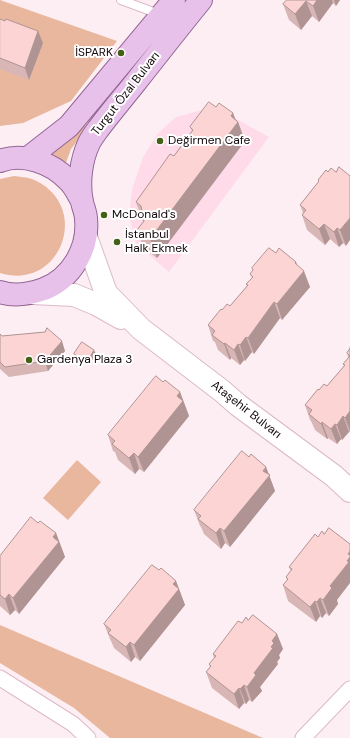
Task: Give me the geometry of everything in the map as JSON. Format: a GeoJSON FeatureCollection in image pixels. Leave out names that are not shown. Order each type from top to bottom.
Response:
{"type":"FeatureCollection","features":[{"type":"Feature","properties":{"kind":"main road","name":"Turgut Özal Bulvarı"},"geometry":{"type":"LineString","coordinates":[[2,293],[19,295],[32,293],[52,286],[68,273],[80,256],[86,237],[86,218],[82,201],[80,179],[86,150],[90,141],[115,106],[201,0]]}},
{"type":"Feature","properties":{"kind":"main road","name":"Turgut Özal Bulvarı"},"geometry":{"type":"LineString","coordinates":[[28,158],[69,126],[168,8]]}},
{"type":"Feature","properties":{"kind":"main road","name":"Turgut Özal Bulvarı"},"geometry":{"type":"LineString","coordinates":[[1,159],[28,158],[50,166],[69,180],[82,201]]}},
{"type":"Feature","properties":{"kind":"street","name":"Ataşehir Bulvarı"},"geometry":{"type":"LineString","coordinates":[[86,237],[106,293],[141,330]]}},
{"type":"Feature","properties":{"kind":"street","name":"Ataşehir Bulvarı"},"geometry":{"type":"LineString","coordinates":[[32,293],[74,295],[96,304],[141,330],[222,391],[238,405],[334,476],[350,491]]}},
{"type":"Feature","properties":{"kind":"street"},"geometry":{"type":"LineString","coordinates":[[0,678],[73,724],[88,738]]}},
{"type":"Feature","properties":{"kind":"street"},"geometry":{"type":"LineString","coordinates":[[303,738],[350,689]]}},
{"type":"Feature","properties":{"kind":"lane"},"geometry":{"type":"LineString","coordinates":[[120,0],[168,8]]}},
{"type":"Feature","properties":{"kind":"shaded area"},"geometry":{"type":"Polygon","coordinates":[[[0,0],[117,41],[71,101],[23,123],[0,126],[0,0]]]}},
{"type":"Feature","properties":{"kind":"shaded area"},"geometry":{"type":"Polygon","coordinates":[[[202,110],[231,116],[269,137],[169,272],[136,244],[129,216],[132,189],[143,157],[159,132],[176,117],[202,110]]]}},
{"type":"Feature","properties":{"kind":"shaded area"},"geometry":{"type":"Polygon","coordinates":[[[97,116],[71,149],[63,171],[40,155],[65,142],[97,116]]]}},
{"type":"Feature","properties":{"kind":"shaded area"},"geometry":{"type":"Polygon","coordinates":[[[14,176],[32,179],[51,191],[61,207],[65,225],[62,242],[53,258],[40,270],[22,275],[0,273],[0,179],[14,176]]]}},
{"type":"Feature","properties":{"kind":"shaded area"},"geometry":{"type":"Polygon","coordinates":[[[77,460],[101,482],[68,520],[43,498],[77,460]]]}},
{"type":"Feature","properties":{"kind":"shaded area"},"geometry":{"type":"Polygon","coordinates":[[[0,625],[263,738],[110,738],[74,708],[0,663],[0,625]]]}},
{"type":"Feature","properties":{"kind":"building"},"geometry":{"type":"Polygon","coordinates":[[[287,0],[317,0],[313,6],[306,1],[295,14],[283,4],[287,0]]]}},
{"type":"Feature","properties":{"kind":"building"},"geometry":{"type":"Polygon","coordinates":[[[0,19],[5,21],[6,19],[38,31],[25,68],[0,58],[0,19]]]}},
{"type":"Feature","properties":{"kind":"building"},"geometry":{"type":"Polygon","coordinates":[[[209,102],[216,107],[219,103],[233,113],[231,116],[238,122],[150,239],[137,230],[144,221],[141,206],[136,202],[170,154],[174,156],[193,130],[190,127],[209,102]]]}},
{"type":"Feature","properties":{"kind":"building"},"geometry":{"type":"Polygon","coordinates":[[[339,167],[350,176],[350,218],[340,230],[337,228],[334,232],[324,224],[319,229],[302,215],[306,210],[300,205],[326,170],[328,172],[331,168],[336,172],[339,167]]]}},
{"type":"Feature","properties":{"kind":"building"},"geometry":{"type":"Polygon","coordinates":[[[269,248],[276,253],[279,248],[296,262],[295,263],[304,271],[277,304],[274,302],[248,338],[246,337],[234,350],[212,335],[215,331],[208,325],[221,309],[222,310],[227,304],[230,306],[248,285],[246,284],[253,277],[250,274],[253,270],[252,268],[269,248]]]}},
{"type":"Feature","properties":{"kind":"building","name":"Gardenya Plaza 3"},"geometry":{"type":"Polygon","coordinates":[[[47,328],[62,341],[45,361],[5,367],[0,362],[0,334],[2,336],[45,332],[47,328]]]}},
{"type":"Feature","properties":{"kind":"building"},"geometry":{"type":"Polygon","coordinates":[[[82,342],[94,350],[87,362],[74,354],[82,342]]]}},
{"type":"Feature","properties":{"kind":"building"},"geometry":{"type":"Polygon","coordinates":[[[350,349],[350,356],[347,353],[350,349]]]}},
{"type":"Feature","properties":{"kind":"building"},"geometry":{"type":"Polygon","coordinates":[[[350,356],[350,411],[345,418],[343,416],[337,425],[335,424],[331,429],[322,422],[321,424],[309,414],[312,410],[305,405],[318,389],[319,390],[324,384],[327,386],[345,365],[343,364],[350,356]]]}},
{"type":"Feature","properties":{"kind":"building"},"geometry":{"type":"Polygon","coordinates":[[[156,376],[163,382],[165,380],[180,392],[177,396],[183,401],[138,457],[134,453],[129,458],[112,444],[115,441],[108,435],[156,376]]]}},
{"type":"Feature","properties":{"kind":"building"},"geometry":{"type":"Polygon","coordinates":[[[242,451],[249,457],[251,454],[266,467],[263,471],[270,475],[224,531],[220,528],[216,533],[198,519],[201,516],[194,510],[242,451]]]}},
{"type":"Feature","properties":{"kind":"building"},"geometry":{"type":"Polygon","coordinates":[[[31,517],[38,523],[40,521],[56,533],[53,537],[59,542],[13,598],[9,594],[5,599],[0,595],[0,556],[31,517]]]}},
{"type":"Feature","properties":{"kind":"building"},"geometry":{"type":"Polygon","coordinates":[[[329,528],[350,544],[350,551],[348,554],[350,557],[347,561],[349,562],[330,586],[332,588],[323,600],[320,598],[310,607],[283,585],[288,579],[286,577],[292,569],[289,567],[315,534],[318,537],[322,531],[324,534],[329,528]]]}},
{"type":"Feature","properties":{"kind":"building"},"geometry":{"type":"Polygon","coordinates":[[[152,565],[159,570],[161,568],[176,581],[173,584],[179,589],[134,645],[130,642],[126,647],[108,633],[111,630],[104,624],[152,565]]]}},
{"type":"Feature","properties":{"kind":"building"},"geometry":{"type":"Polygon","coordinates":[[[253,615],[277,634],[272,641],[274,643],[271,647],[273,648],[254,673],[256,675],[247,687],[244,685],[234,694],[206,672],[211,666],[209,664],[216,656],[213,654],[238,621],[242,623],[246,617],[248,620],[253,615]]]}},
{"type":"Feature","properties":{"kind":"place","name":"İSPARK"},"geometry":{"type":"Point","coordinates":[121,53]}},
{"type":"Feature","properties":{"kind":"place","name":"Değirmen Cafe"},"geometry":{"type":"Point","coordinates":[160,141]}},
{"type":"Feature","properties":{"kind":"place","name":"McDonald's"},"geometry":{"type":"Point","coordinates":[104,215]}},
{"type":"Feature","properties":{"kind":"place","name":"İstanbul Halk Ekmek"},"geometry":{"type":"Point","coordinates":[117,242]}},
{"type":"Feature","properties":{"kind":"place","name":"Gardenya Plaza 3"},"geometry":{"type":"Point","coordinates":[29,360]}}]}
